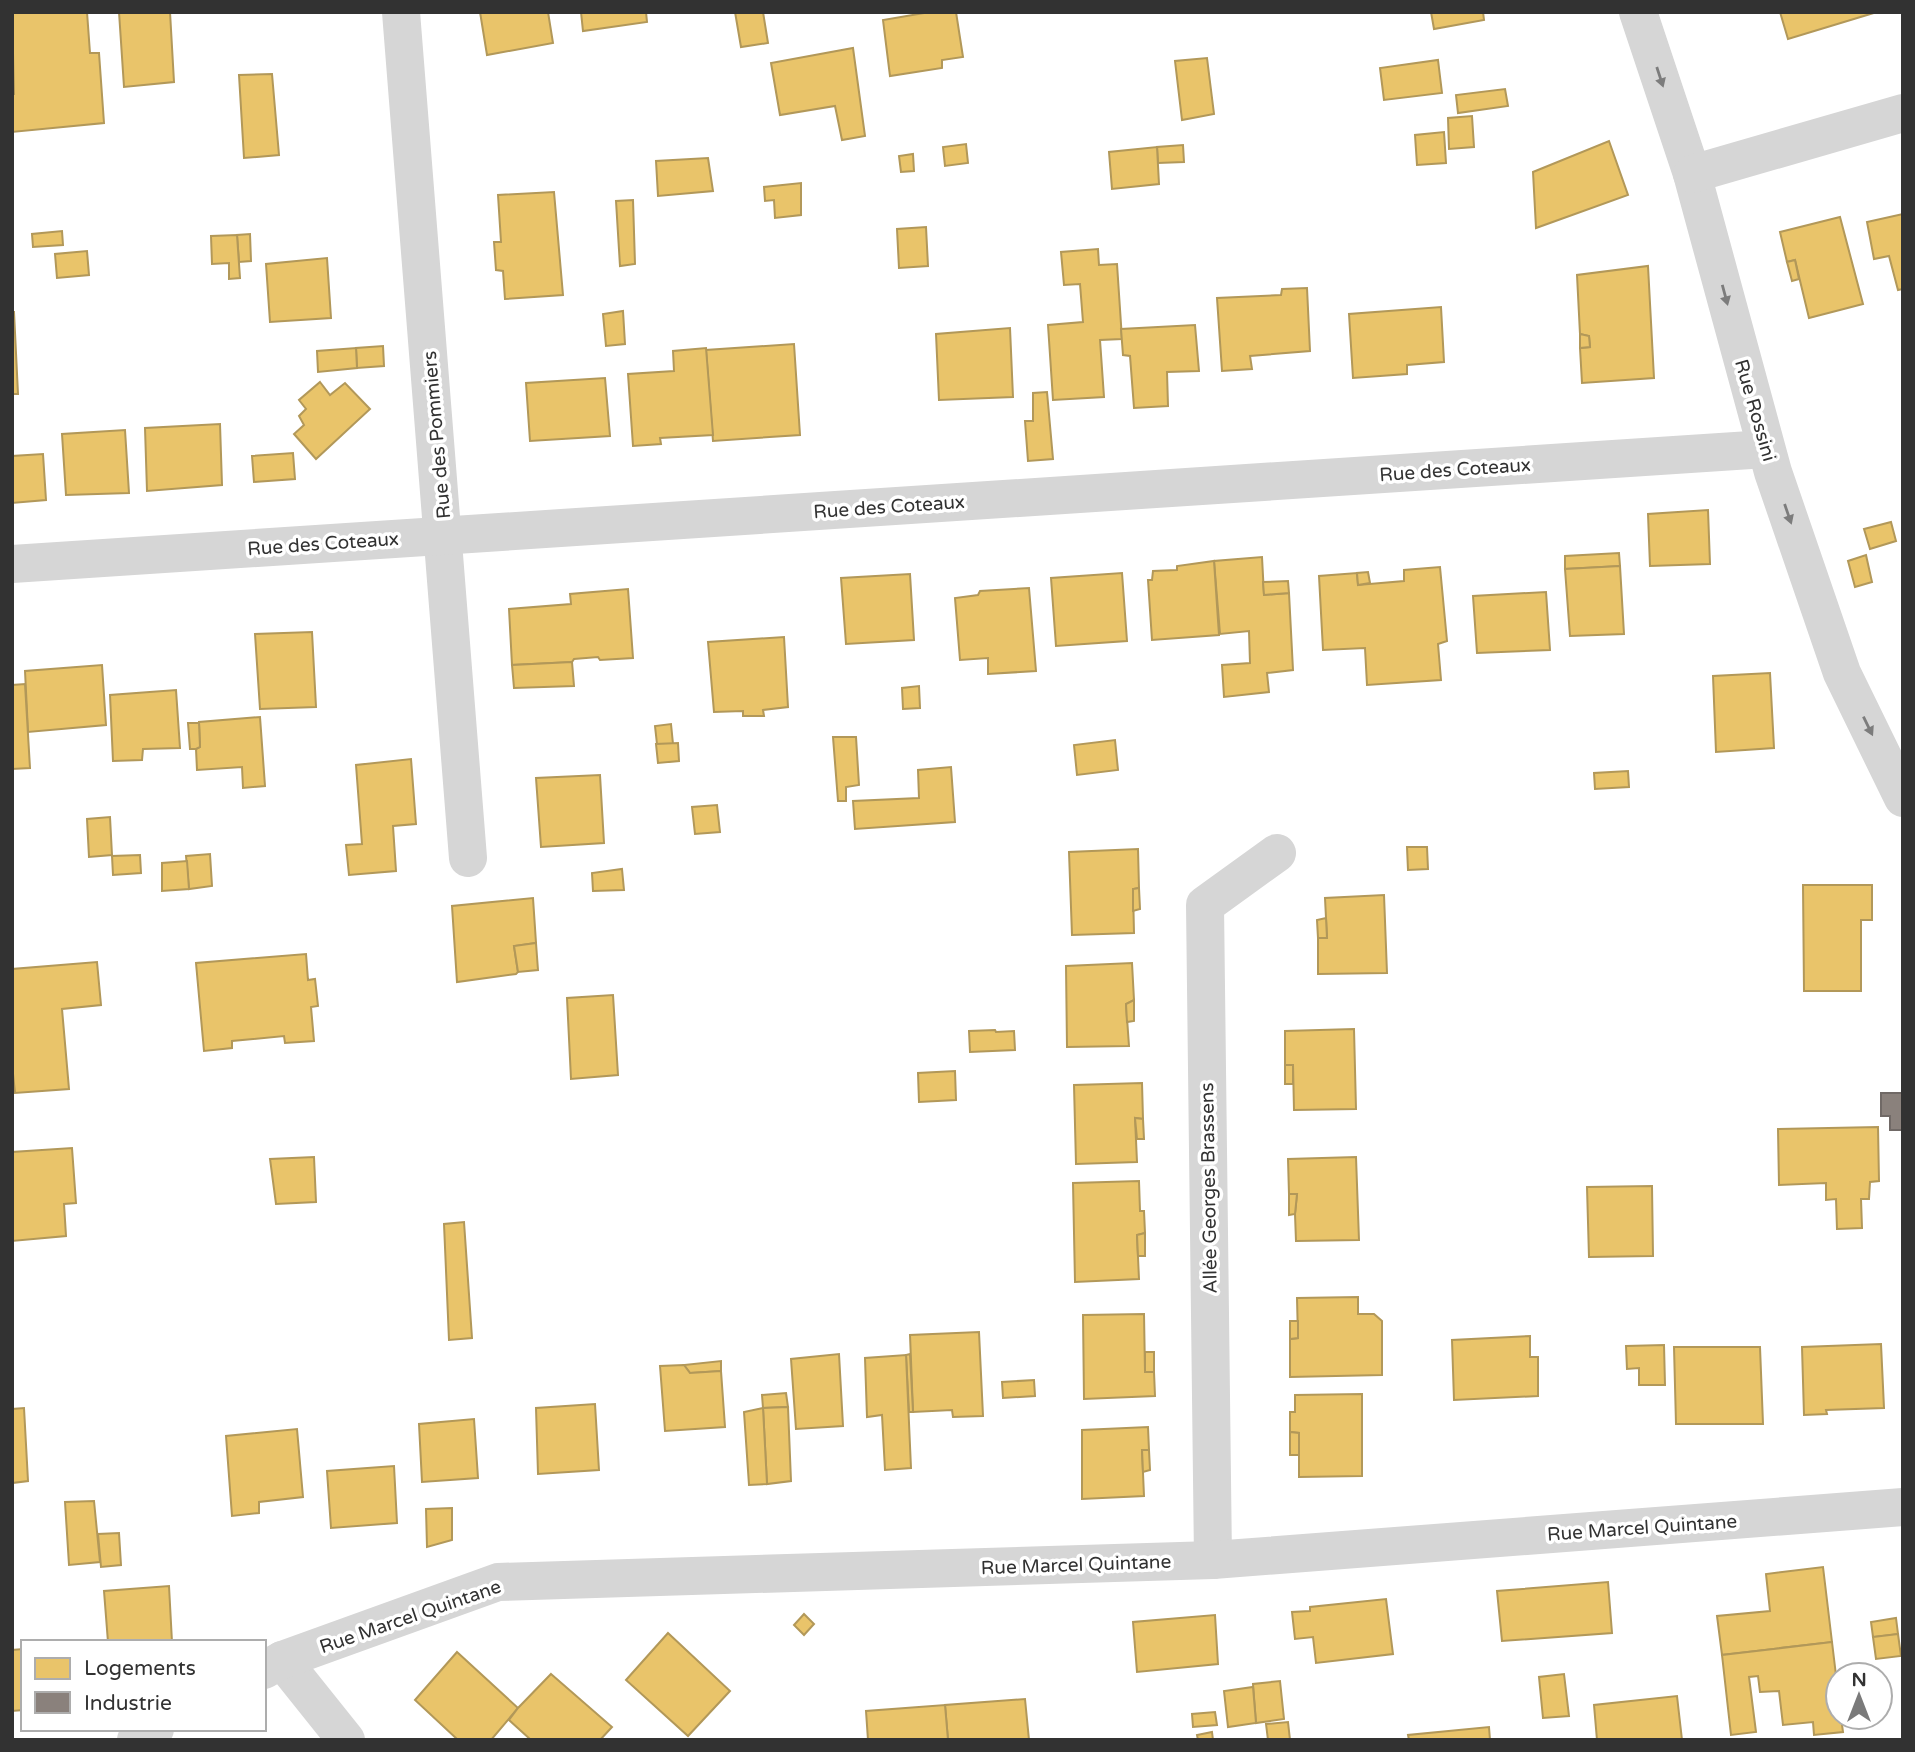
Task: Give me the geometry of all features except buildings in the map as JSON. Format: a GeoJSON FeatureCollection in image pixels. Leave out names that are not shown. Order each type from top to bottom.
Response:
{"type":"FeatureCollection","features":[{"type":"Feature","properties":{"kind":"street","name":"Rue des Pommiers"},"geometry":{"type":"LineString","coordinates":[[401,12],[468,858]]}},
{"type":"Feature","properties":{"kind":"street","name":"Rue Rossini"},"geometry":{"type":"LineString","coordinates":[[1638,12],[1692,174],[1766,449],[1842,673],[1903,798]]}},
{"type":"Feature","properties":{"kind":"street"},"geometry":{"type":"LineString","coordinates":[[1692,174],[1903,113]]}},
{"type":"Feature","properties":{"kind":"street","name":"Rue des Coteaux"},"geometry":{"type":"LineString","coordinates":[[12,564],[1766,449]]}},
{"type":"Feature","properties":{"kind":"street","name":"Allée Georges Brassens"},"geometry":{"type":"LineString","coordinates":[[1213,1560],[1205,905],[1277,853]]}},
{"type":"Feature","properties":{"kind":"street","name":"Rue Marcel Quintane"},"geometry":{"type":"LineString","coordinates":[[273,1665],[498,1582],[1213,1560],[1903,1507]]}},
{"type":"Feature","properties":{"kind":"street"},"geometry":{"type":"LineString","coordinates":[[273,1665],[346,1740]]}},
{"type":"Feature","properties":{"kind":"street"},"geometry":{"type":"LineString","coordinates":[[135,1740],[151,1731]]}}]}
